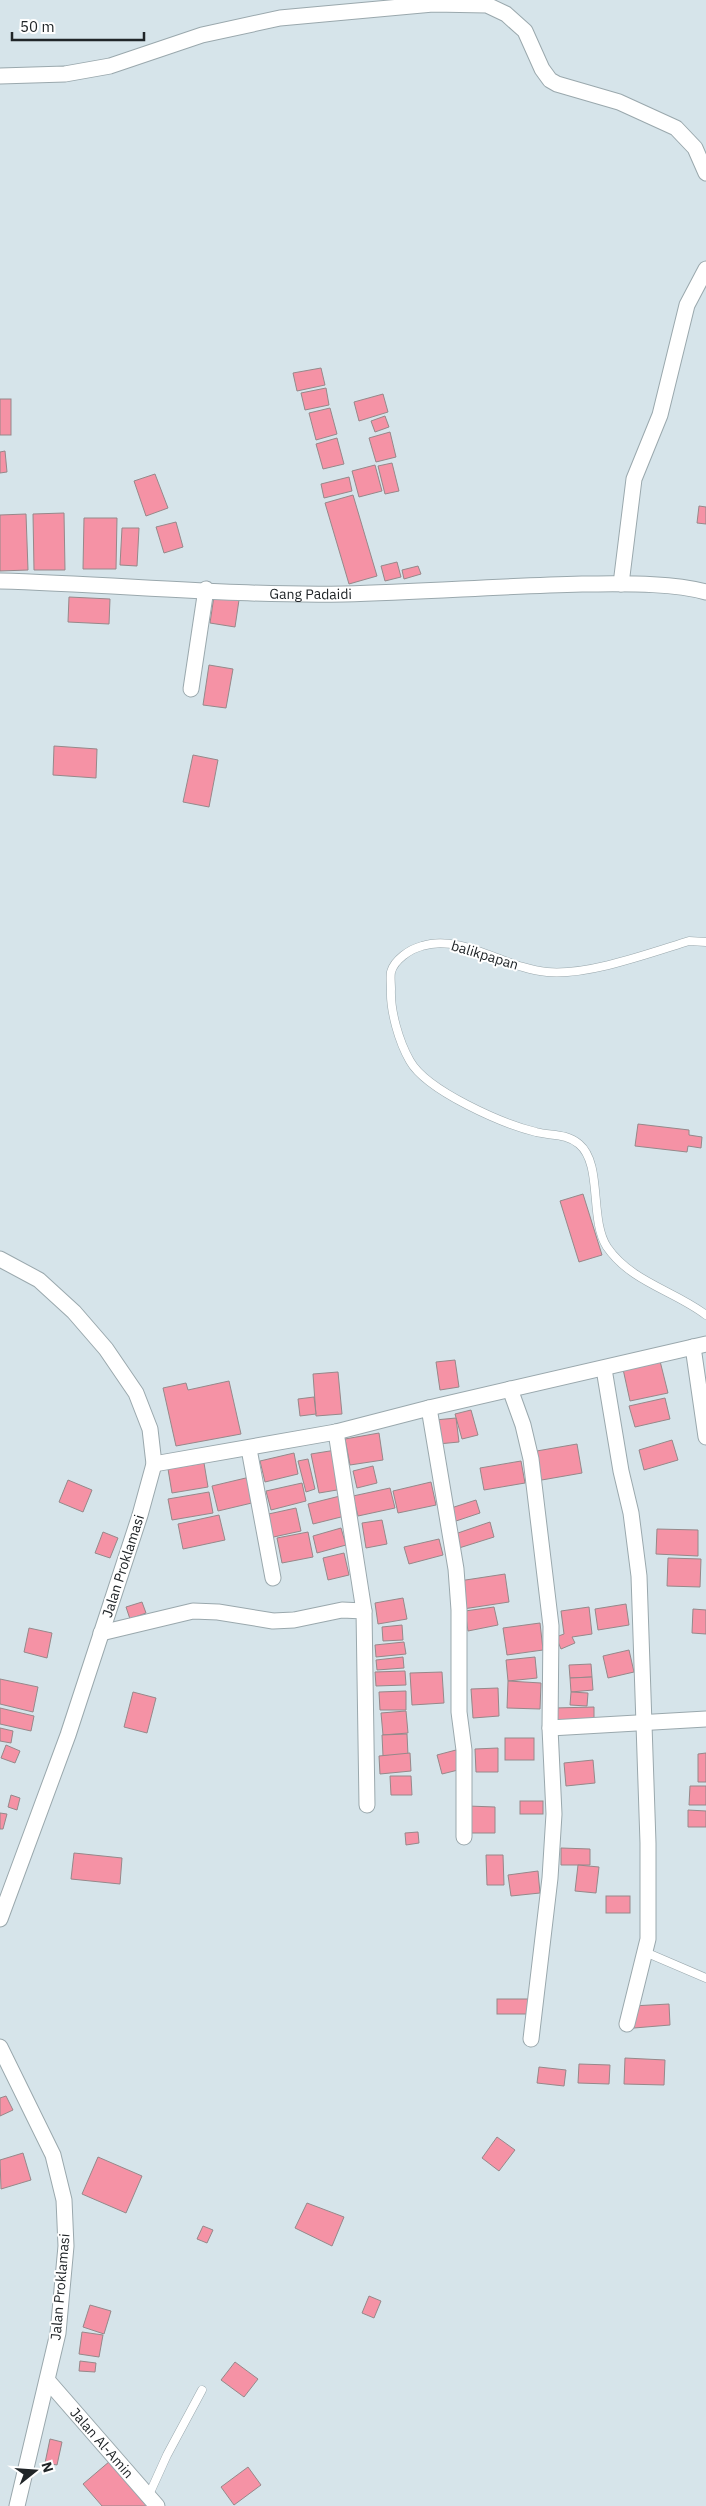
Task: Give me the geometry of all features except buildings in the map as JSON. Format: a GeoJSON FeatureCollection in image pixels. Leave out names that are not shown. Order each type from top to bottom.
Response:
{"type":"FeatureCollection","features":[{"type":"Feature","properties":{"kind":"street"},"geometry":{"type":"LineString","coordinates":[[0,76],[66,74],[110,66],[202,35],[280,18],[433,4],[487,5],[506,14],[525,31],[542,69],[550,80],[557,84],[619,102],[676,128],[694,148],[706,173]]}},
{"type":"Feature","properties":{"kind":"street"},"geometry":{"type":"LineString","coordinates":[[621,584],[634,479],[660,415],[687,305],[706,269]]}},
{"type":"Feature","properties":{"kind":"street","name":"Gang Padaidi"},"geometry":{"type":"LineString","coordinates":[[0,581],[344,594],[516,586],[621,584],[706,592]]}},
{"type":"Feature","properties":{"kind":"street"},"geometry":{"type":"LineString","coordinates":[[191,689],[206,589]]}},
{"type":"Feature","properties":{"kind":"street","name":"Jalan Proklamasi"},"geometry":{"type":"LineString","coordinates":[[0,1259],[39,1280],[74,1312],[106,1349],[136,1393],[150,1429],[154,1464],[68,1735],[0,1919]]}},
{"type":"Feature","properties":{"kind":"street"},"geometry":{"type":"LineString","coordinates":[[154,1464],[249,1449],[336,1432],[429,1408],[700,1346],[706,1437]]}},
{"type":"Feature","properties":{"kind":"street"},"geometry":{"type":"LineString","coordinates":[[604,1369],[621,1471],[631,1513],[639,1576],[648,1843],[648,1938],[627,2024]]}},
{"type":"Feature","properties":{"kind":"street"},"geometry":{"type":"LineString","coordinates":[[510,1389],[523,1425],[531,1460],[550,1626],[550,1728],[554,1814],[550,1878],[531,2039]]}},
{"type":"Feature","properties":{"kind":"street"},"geometry":{"type":"LineString","coordinates":[[429,1408],[456,1569],[459,1610],[459,1712],[464,1750],[464,1837]]}},
{"type":"Feature","properties":{"kind":"street"},"geometry":{"type":"LineString","coordinates":[[336,1432],[364,1610],[367,1805]]}},
{"type":"Feature","properties":{"kind":"street"},"geometry":{"type":"LineString","coordinates":[[249,1449],[273,1578]]}},
{"type":"Feature","properties":{"kind":"street"},"geometry":{"type":"LineString","coordinates":[[101,1633],[193,1611],[218,1612],[273,1621],[294,1620],[342,1610],[364,1610]]}},
{"type":"Feature","properties":{"kind":"street"},"geometry":{"type":"LineString","coordinates":[[550,1728],[706,1719]]}},
{"type":"Feature","properties":{"kind":"street","name":"Jalan Proklamasi"},"geometry":{"type":"LineString","coordinates":[[0,2047],[53,2155],[64,2200],[66,2246],[58,2333],[17,2506]]}},
{"type":"Feature","properties":{"kind":"street","name":"Jalan Al-Amin"},"geometry":{"type":"LineString","coordinates":[[48,2381],[152,2501]]}},
{"type":"Feature","properties":{"kind":"lane","name":"balikpapan"},"geometry":{"type":"LineString","coordinates":[[706,942],[689,941],[590,968],[547,972],[446,942],[422,946],[401,957],[391,972],[390,998],[411,1062],[428,1080],[463,1103],[501,1120],[537,1132],[571,1138],[581,1145],[589,1156],[596,1214],[606,1244],[618,1260],[643,1279],[706,1315]]}},
{"type":"Feature","properties":{"kind":"lane"},"geometry":{"type":"LineString","coordinates":[[645,1952],[706,1978]]}},
{"type":"Feature","properties":{"kind":"lane"},"geometry":{"type":"LineString","coordinates":[[152,2501],[167,2455],[202,2390]]}}]}
